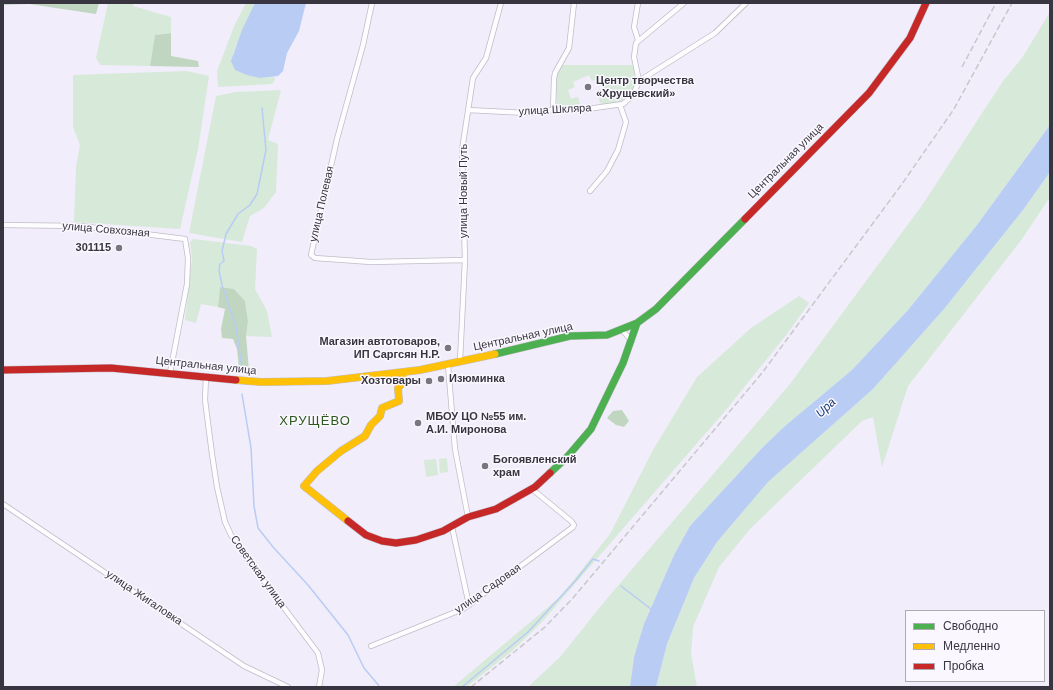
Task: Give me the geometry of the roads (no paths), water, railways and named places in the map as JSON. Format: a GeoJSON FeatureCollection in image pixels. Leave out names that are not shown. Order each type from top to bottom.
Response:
{"type":"FeatureCollection","features":[{"type":"Feature","properties":{"kind":"main road","name":"Центральная улица"},"geometry":{"type":"LineString","coordinates":[[3,370],[111,368],[206,376],[254,382],[297,383],[351,380],[402,373],[460,362],[570,336],[607,335],[622,330],[637,323],[656,308],[869,92],[913,33],[926,3]]}},
{"type":"Feature","properties":{"kind":"main road"},"geometry":{"type":"LineString","coordinates":[[402,373],[404,381],[398,388],[399,401],[382,408],[380,416],[371,425],[365,436],[341,451],[317,471],[304,486],[366,535],[385,542],[405,542],[416,540],[452,527],[468,517],[496,508],[532,489],[568,456],[591,429],[632,341],[637,323]]}},
{"type":"Feature","properties":{"kind":"street","name":"улица Полевая"},"geometry":{"type":"LineString","coordinates":[[372,3],[363,46],[336,146],[311,255],[315,258],[371,262],[465,260]]}},
{"type":"Feature","properties":{"kind":"street","name":"улица Новый Путь"},"geometry":{"type":"LineString","coordinates":[[460,362],[465,260],[462,165],[468,110],[473,78],[486,58],[501,3]]}},
{"type":"Feature","properties":{"kind":"street"},"geometry":{"type":"LineString","coordinates":[[553,110],[555,73],[570,48],[574,3]]}},
{"type":"Feature","properties":{"kind":"street"},"geometry":{"type":"LineString","coordinates":[[638,3],[634,27],[638,40]]}},
{"type":"Feature","properties":{"kind":"street"},"geometry":{"type":"LineString","coordinates":[[639,81],[634,57],[635,46],[638,40],[684,3]]}},
{"type":"Feature","properties":{"kind":"street"},"geometry":{"type":"LineString","coordinates":[[590,191],[607,171],[618,150],[626,122],[620,105],[628,101],[633,95],[639,81],[715,33],[746,3]]}},
{"type":"Feature","properties":{"kind":"street","name":"улица Шкляра"},"geometry":{"type":"LineString","coordinates":[[468,110],[527,113],[553,110],[580,110],[620,105]]}},
{"type":"Feature","properties":{"kind":"street","name":"улица Совхозная"},"geometry":{"type":"LineString","coordinates":[[3,225],[81,226],[185,239],[188,258],[187,284],[170,373]]}},
{"type":"Feature","properties":{"kind":"street"},"geometry":{"type":"LineString","coordinates":[[622,330],[632,341]]}},
{"type":"Feature","properties":{"kind":"street"},"geometry":{"type":"LineString","coordinates":[[448,364],[455,449],[468,517]]}},
{"type":"Feature","properties":{"kind":"street","name":"Советская улица"},"geometry":{"type":"LineString","coordinates":[[206,376],[205,400],[212,454],[217,487],[225,522],[231,535],[245,556],[318,653],[322,670],[319,687]]}},
{"type":"Feature","properties":{"kind":"street","name":"улица Садовая"},"geometry":{"type":"LineString","coordinates":[[371,646],[460,611],[572,528],[574,525],[532,489]]}},
{"type":"Feature","properties":{"kind":"street","name":"улица Жигаловка"},"geometry":{"type":"LineString","coordinates":[[3,504],[244,666],[288,687]]}},
{"type":"Feature","properties":{"kind":"street"},"geometry":{"type":"LineString","coordinates":[[452,527],[469,605]]}},
{"type":"Feature","properties":{"kind":"water"},"geometry":{"type":"Polygon","coordinates":[[[255,3],[306,3],[299,31],[287,53],[283,71],[278,76],[260,78],[247,75],[235,70],[231,61],[242,30],[255,3]]]}},
{"type":"Feature","properties":{"kind":"water","name":"Upa"},"geometry":{"type":"Polygon","coordinates":[[[1050,125],[1050,172],[1023,210],[944,309],[873,389],[768,482],[717,542],[694,578],[667,644],[656,687],[630,687],[634,657],[644,624],[674,555],[690,526],[763,447],[785,426],[852,370],[908,310],[977,225],[1050,125]]]}},
{"type":"Feature","properties":{"kind":"waterway"},"geometry":{"type":"LineString","coordinates":[[242,368],[236,327],[222,285],[219,270],[220,264],[224,261],[222,251],[226,234],[238,214],[250,205],[257,194],[266,150],[262,108]]}},
{"type":"Feature","properties":{"kind":"waterway"},"geometry":{"type":"LineString","coordinates":[[242,394],[251,448],[254,506],[258,528],[273,547],[308,585],[348,635],[364,668],[380,687]]}},
{"type":"Feature","properties":{"kind":"waterway"},"geometry":{"type":"LineString","coordinates":[[462,687],[528,632],[576,580],[593,559],[599,561]]}},
{"type":"Feature","properties":{"kind":"waterway"},"geometry":{"type":"LineString","coordinates":[[621,586],[651,609]]}},
{"type":"Feature","properties":{"kind":"railway"},"geometry":{"type":"LineString","coordinates":[[962,67],[996,3]]}},
{"type":"Feature","properties":{"kind":"railway"},"geometry":{"type":"LineString","coordinates":[[471,687],[545,627],[573,598],[762,373],[902,184],[954,109],[1012,3]]}},
{"type":"Feature","properties":{"kind":"place","name":"Центр творчества «Хрущевский»"},"geometry":{"type":"Point","coordinates":[588,87]}},
{"type":"Feature","properties":{"kind":"place","name":"301115"},"geometry":{"type":"Point","coordinates":[119,248]}},
{"type":"Feature","properties":{"kind":"place","name":"Магазин автотоваров, ИП Саргсян Н.Р."},"geometry":{"type":"Point","coordinates":[448,348]}},
{"type":"Feature","properties":{"kind":"place","name":"Изюминка"},"geometry":{"type":"Point","coordinates":[441,379]}},
{"type":"Feature","properties":{"kind":"place","name":"Хозтовары"},"geometry":{"type":"Point","coordinates":[429,381]}},
{"type":"Feature","properties":{"kind":"place","name":"МБОУ ЦО №55 им. А.И. Миронова"},"geometry":{"type":"Point","coordinates":[418,423]}},
{"type":"Feature","properties":{"kind":"place","name":"Богоявленский храм"},"geometry":{"type":"Point","coordinates":[485,466]}},
{"type":"Feature","properties":{"kind":"district","name":"ХРУЩЁВО"},"geometry":{"type":"Point","coordinates":[315,421]}}]}
